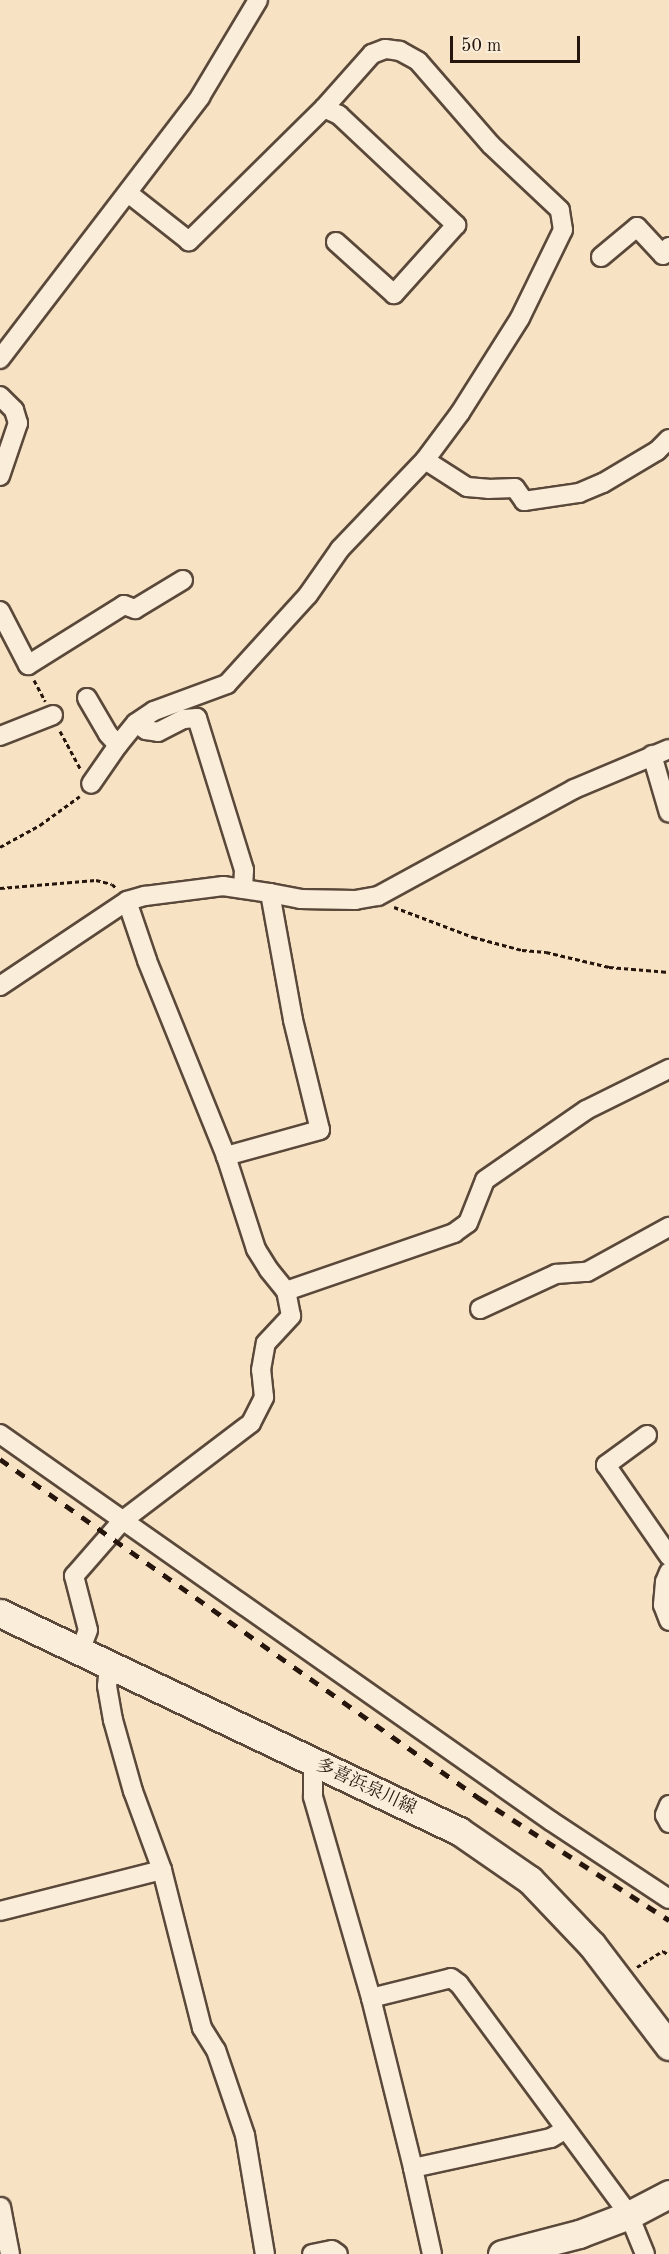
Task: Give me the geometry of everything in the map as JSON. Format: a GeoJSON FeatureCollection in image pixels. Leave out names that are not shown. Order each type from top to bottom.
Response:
{"type":"FeatureCollection","features":[{"type":"Feature","properties":{"kind":"main road","name":"多喜浜泉川線"},"geometry":{"type":"LineString","coordinates":[[0,1613],[459,1831],[530,1880],[592,1945],[669,2046]]}},
{"type":"Feature","properties":{"kind":"main road"},"geometry":{"type":"LineString","coordinates":[[501,2254],[579,2234],[629,2215],[669,2194]]}},
{"type":"Feature","properties":{"kind":"street"},"geometry":{"type":"LineString","coordinates":[[0,359],[200,97],[258,0]]}},
{"type":"Feature","properties":{"kind":"street"},"geometry":{"type":"LineString","coordinates":[[91,784],[136,723],[154,711],[208,693],[227,684],[308,595],[340,549],[425,460],[460,412],[520,318],[563,230],[560,210],[491,145],[418,61],[400,51],[386,49],[372,54],[324,108],[189,241],[128,193]]}},
{"type":"Feature","properties":{"kind":"street"},"geometry":{"type":"LineString","coordinates":[[324,108],[339,116],[456,225],[394,294],[336,242]]}},
{"type":"Feature","properties":{"kind":"street"},"geometry":{"type":"LineString","coordinates":[[602,257],[637,227],[663,255],[669,247]]}},
{"type":"Feature","properties":{"kind":"street"},"geometry":{"type":"LineString","coordinates":[[0,396],[14,410],[18,423],[0,476]]}},
{"type":"Feature","properties":{"kind":"street"},"geometry":{"type":"LineString","coordinates":[[425,460],[466,487],[515,488],[524,501],[579,493],[657,452],[669,439]]}},
{"type":"Feature","properties":{"kind":"street"},"geometry":{"type":"LineString","coordinates":[[0,611],[28,665],[124,605],[135,609],[183,580]]}},
{"type":"Feature","properties":{"kind":"street"},"geometry":{"type":"LineString","coordinates":[[87,698],[108,734],[118,745]]}},
{"type":"Feature","properties":{"kind":"street"},"geometry":{"type":"LineString","coordinates":[[0,736],[53,715]]}},
{"type":"Feature","properties":{"kind":"street"},"geometry":{"type":"LineString","coordinates":[[136,723],[146,730],[158,732],[184,719],[196,718],[244,870],[243,889]]}},
{"type":"Feature","properties":{"kind":"street"},"geometry":{"type":"LineString","coordinates":[[0,986],[127,901],[224,886],[300,899],[356,900],[378,896],[574,789],[669,749]]}},
{"type":"Feature","properties":{"kind":"street"},"geometry":{"type":"LineString","coordinates":[[652,755],[669,813]]}},
{"type":"Feature","properties":{"kind":"street"},"geometry":{"type":"LineString","coordinates":[[226,1156],[320,1130],[293,1020],[270,893]]}},
{"type":"Feature","properties":{"kind":"street"},"geometry":{"type":"LineString","coordinates":[[80,1651],[88,1630],[74,1576],[122,1521],[251,1423],[264,1397],[261,1370],[266,1343],[291,1316],[286,1291],[256,1249],[226,1156],[147,960],[127,901]]}},
{"type":"Feature","properties":{"kind":"street"},"geometry":{"type":"LineString","coordinates":[[286,1291],[454,1233],[468,1223],[485,1180],[586,1110],[669,1069]]}},
{"type":"Feature","properties":{"kind":"street"},"geometry":{"type":"LineString","coordinates":[[480,1309],[556,1274],[586,1272],[669,1227]]}},
{"type":"Feature","properties":{"kind":"street"},"geometry":{"type":"LineString","coordinates":[[0,1434],[551,1821],[669,1899]]}},
{"type":"Feature","properties":{"kind":"street"},"geometry":{"type":"LineString","coordinates":[[647,1435],[606,1465],[669,1556]]}},
{"type":"Feature","properties":{"kind":"street"},"geometry":{"type":"LineString","coordinates":[[669,1572],[665,1582],[663,1605],[669,1621]]}},
{"type":"Feature","properties":{"kind":"street"},"geometry":{"type":"LineString","coordinates":[[109,1664],[107,1686],[113,1720],[133,1791],[162,1870],[202,2028],[216,2050],[235,2099],[245,2135],[265,2254]]}},
{"type":"Feature","properties":{"kind":"street"},"geometry":{"type":"LineString","coordinates":[[313,1762],[313,1797],[371,1998],[432,2254]]}},
{"type":"Feature","properties":{"kind":"street"},"geometry":{"type":"LineString","coordinates":[[669,1805],[665,1815],[669,1823]]}},
{"type":"Feature","properties":{"kind":"street"},"geometry":{"type":"LineString","coordinates":[[0,1911],[162,1870]]}},
{"type":"Feature","properties":{"kind":"street"},"geometry":{"type":"LineString","coordinates":[[371,1998],[451,1978],[459,1984],[629,2215],[645,2254]]}},
{"type":"Feature","properties":{"kind":"street"},"geometry":{"type":"LineString","coordinates":[[413,2168],[551,2138],[566,2128]]}},
{"type":"Feature","properties":{"kind":"street"},"geometry":{"type":"LineString","coordinates":[[1,2207],[10,2254]]}},
{"type":"Feature","properties":{"kind":"street"},"geometry":{"type":"LineString","coordinates":[[312,2254],[332,2250],[338,2254]]}},
{"type":"Feature","properties":{"kind":"path"},"geometry":{"type":"LineString","coordinates":[[0,847],[60,812],[85,793],[91,784]]}},
{"type":"Feature","properties":{"kind":"path"},"geometry":{"type":"LineString","coordinates":[[0,888],[96,880],[112,884],[127,901]]}},
{"type":"Feature","properties":{"kind":"path"},"geometry":{"type":"LineString","coordinates":[[378,896],[387,904],[397,908],[473,937],[513,948],[546,952],[609,966],[669,972]]}},
{"type":"Feature","properties":{"kind":"path"},"geometry":{"type":"LineString","coordinates":[[619,1979],[663,1951],[669,1955]]}},
{"type":"Feature","properties":{"kind":"railway"},"geometry":{"type":"LineString","coordinates":[[0,1459],[479,1798],[669,1920]]}}]}
